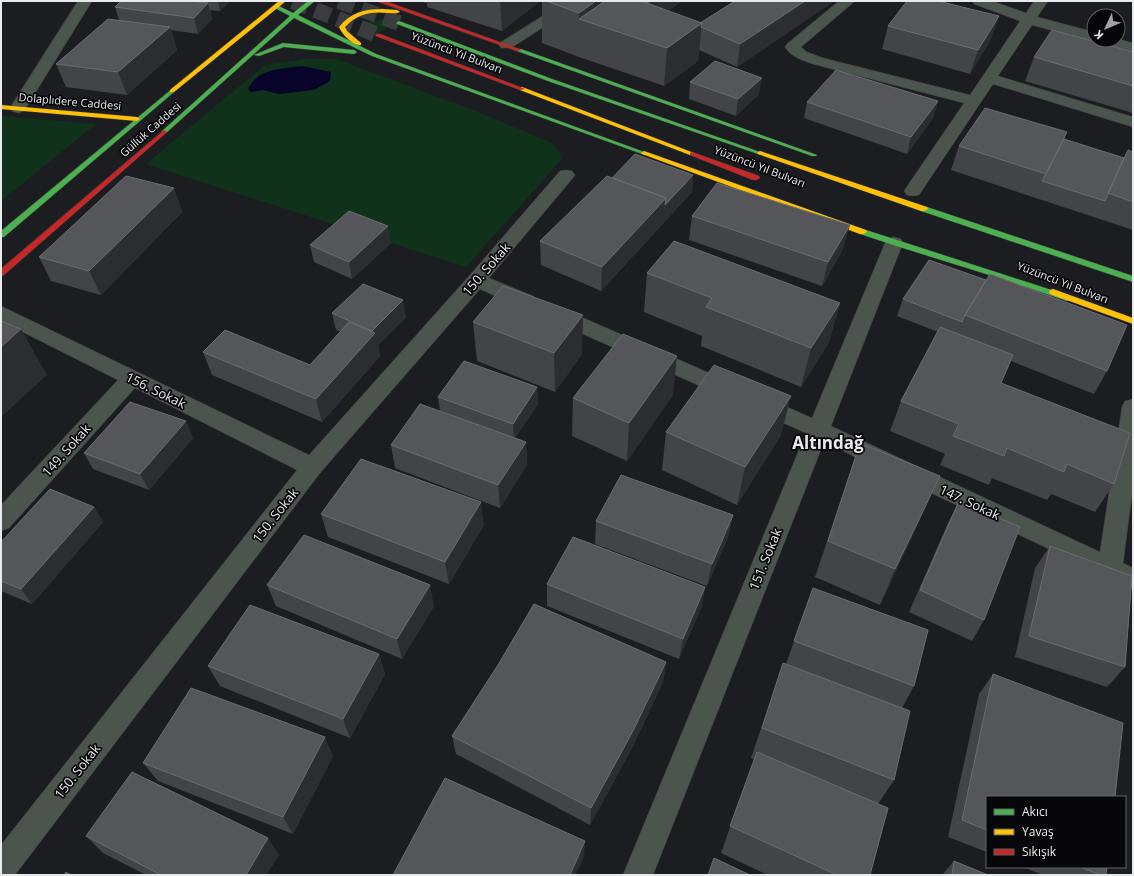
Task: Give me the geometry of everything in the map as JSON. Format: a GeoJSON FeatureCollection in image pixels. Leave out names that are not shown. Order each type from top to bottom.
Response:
{"type":"FeatureCollection","features":[{"type":"Feature","properties":{"kind":"main road"},"geometry":{"type":"LineString","coordinates":[[280,4],[323,1]]}},
{"type":"Feature","properties":{"kind":"main road"},"geometry":{"type":"LineString","coordinates":[[379,1],[824,159]]}},
{"type":"Feature","properties":{"kind":"main road","name":"Güllük Caddesi"},"geometry":{"type":"LineString","coordinates":[[1,273],[200,101],[295,14],[312,2]]}},
{"type":"Feature","properties":{"kind":"main road"},"geometry":{"type":"LineString","coordinates":[[363,2],[400,8]]}},
{"type":"Feature","properties":{"kind":"main road"},"geometry":{"type":"LineString","coordinates":[[280,4],[295,14],[374,55],[894,243],[1021,281],[1067,298]]}},
{"type":"Feature","properties":{"kind":"main road","name":"Güllük Caddesi"},"geometry":{"type":"LineString","coordinates":[[1,235],[137,119],[280,4]]}},
{"type":"Feature","properties":{"kind":"main road"},"geometry":{"type":"LineString","coordinates":[[256,23],[258,9]]}},
{"type":"Feature","properties":{"kind":"main road"},"geometry":{"type":"LineString","coordinates":[[374,55],[344,32],[342,27],[347,19],[373,10],[419,14]]}},
{"type":"Feature","properties":{"kind":"main road","name":"Yüzüncü Yıl Bulvarı"},"geometry":{"type":"LineString","coordinates":[[399,23],[550,80],[894,199],[1087,262],[1133,279]]}},
{"type":"Feature","properties":{"kind":"main road","name":"Yüzüncü Yıl Bulvarı"},"geometry":{"type":"LineString","coordinates":[[378,35],[765,181]]}},
{"type":"Feature","properties":{"kind":"main road"},"geometry":{"type":"LineString","coordinates":[[243,61],[283,45],[310,46],[374,55]]}},
{"type":"Feature","properties":{"kind":"main road","name":"Dolaplıdere Caddesi"},"geometry":{"type":"LineString","coordinates":[[1,107],[137,119]]}},
{"type":"Feature","properties":{"kind":"main road"},"geometry":{"type":"LineString","coordinates":[[971,215],[1087,262]]}},
{"type":"Feature","properties":{"kind":"main road","name":"Yüzüncü Yıl Bulvarı"},"geometry":{"type":"LineString","coordinates":[[927,243],[1067,298],[1133,321]]}},
{"type":"Feature","properties":{"kind":"street"},"geometry":{"type":"LineString","coordinates":[[18,108],[85,1]]}},
{"type":"Feature","properties":{"kind":"street"},"geometry":{"type":"LineString","coordinates":[[506,45],[577,1]]}},
{"type":"Feature","properties":{"kind":"street"},"geometry":{"type":"LineString","coordinates":[[848,1],[792,47],[802,55],[818,61],[975,108]]}},
{"type":"Feature","properties":{"kind":"street"},"geometry":{"type":"LineString","coordinates":[[979,1],[1028,19],[1086,35]]}},
{"type":"Feature","properties":{"kind":"street"},"geometry":{"type":"LineString","coordinates":[[913,191],[975,108],[989,78],[1041,1]]}},
{"type":"Feature","properties":{"kind":"street"},"geometry":{"type":"LineString","coordinates":[[989,78],[1133,122]]}},
{"type":"Feature","properties":{"kind":"street","name":"150. Sokak"},"geometry":{"type":"LineString","coordinates":[[1,869],[312,467],[477,280],[566,175]]}},
{"type":"Feature","properties":{"kind":"street","name":"151. Sokak"},"geometry":{"type":"LineString","coordinates":[[638,875],[894,243]]}},
{"type":"Feature","properties":{"kind":"street","name":"147. Sokak"},"geometry":{"type":"LineString","coordinates":[[477,280],[817,430],[1133,579]]}},
{"type":"Feature","properties":{"kind":"street","name":"156. Sokak"},"geometry":{"type":"LineString","coordinates":[[1,313],[312,467]]}},
{"type":"Feature","properties":{"kind":"street","name":"149. Sokak"},"geometry":{"type":"LineString","coordinates":[[1,521],[132,378]]}},
{"type":"Feature","properties":{"kind":"street"},"geometry":{"type":"LineString","coordinates":[[1110,568],[1133,406]]}},
{"type":"Feature","properties":{"kind":"green space"},"geometry":{"type":"Polygon","coordinates":[[[390,17],[400,20],[367,40],[359,30],[366,23],[390,17]]]}},
{"type":"Feature","properties":{"kind":"green space"},"geometry":{"type":"Polygon","coordinates":[[[304,59],[336,59],[478,112],[552,143],[563,158],[466,267],[146,164],[265,65],[304,59]]]}},
{"type":"Feature","properties":{"kind":"green space"},"geometry":{"type":"Polygon","coordinates":[[[1,116],[96,124],[1,201],[1,116]]]}},
{"type":"Feature","properties":{"kind":"shaded area"},"geometry":{"type":"Polygon","coordinates":[[[302,66],[331,72],[330,81],[314,90],[279,94],[263,90],[250,92],[248,89],[252,82],[264,73],[279,69],[302,66]]]}},
{"type":"Feature","properties":{"kind":"building"},"geometry":{"type":"Polygon","coordinates":[[[121,1],[191,1],[208,3],[194,18],[115,7],[121,1]]]}},
{"type":"Feature","properties":{"kind":"building"},"geometry":{"type":"Polygon","coordinates":[[[546,1],[596,1],[579,13],[546,1]]]}},
{"type":"Feature","properties":{"kind":"building"},"geometry":{"type":"Polygon","coordinates":[[[605,1],[641,1],[702,23],[667,48],[579,19],[605,1]]]}},
{"type":"Feature","properties":{"kind":"building"},"geometry":{"type":"Polygon","coordinates":[[[735,1],[805,1],[740,44],[701,27],[702,23],[700,23],[735,1]]]}},
{"type":"Feature","properties":{"kind":"building"},"geometry":{"type":"Polygon","coordinates":[[[907,1],[938,1],[999,16],[978,50],[888,26],[907,1]]]}},
{"type":"Feature","properties":{"kind":"building"},"geometry":{"type":"Polygon","coordinates":[[[108,19],[170,27],[118,72],[56,64],[108,19]]]}},
{"type":"Feature","properties":{"kind":"building"},"geometry":{"type":"Polygon","coordinates":[[[1052,30],[1086,39],[1086,48],[1118,48],[1133,52],[1133,86],[1034,57],[1052,30]]]}},
{"type":"Feature","properties":{"kind":"building"},"geometry":{"type":"Polygon","coordinates":[[[715,61],[762,78],[738,99],[690,82],[715,61]]]}},
{"type":"Feature","properties":{"kind":"building"},"geometry":{"type":"Polygon","coordinates":[[[836,70],[938,101],[911,137],[807,102],[836,70]]]}},
{"type":"Feature","properties":{"kind":"building"},"geometry":{"type":"Polygon","coordinates":[[[985,108],[1067,132],[1046,174],[959,146],[985,108]]]}},
{"type":"Feature","properties":{"kind":"building"},"geometry":{"type":"Polygon","coordinates":[[[1064,139],[1124,158],[1105,201],[1042,181],[1064,139]]]}},
{"type":"Feature","properties":{"kind":"building"},"geometry":{"type":"Polygon","coordinates":[[[1128,150],[1133,152],[1133,202],[1108,193],[1128,150]]]}},
{"type":"Feature","properties":{"kind":"building"},"geometry":{"type":"Polygon","coordinates":[[[635,154],[693,175],[665,205],[666,198],[612,178],[635,154]]]}},
{"type":"Feature","properties":{"kind":"building"},"geometry":{"type":"Polygon","coordinates":[[[126,176],[174,188],[89,271],[39,257],[126,176]]]}},
{"type":"Feature","properties":{"kind":"building"},"geometry":{"type":"Polygon","coordinates":[[[607,176],[666,198],[602,267],[540,241],[607,176]]]}},
{"type":"Feature","properties":{"kind":"building"},"geometry":{"type":"Polygon","coordinates":[[[717,183],[850,225],[828,262],[692,216],[717,183]]]}},
{"type":"Feature","properties":{"kind":"building"},"geometry":{"type":"Polygon","coordinates":[[[349,211],[388,226],[349,262],[310,245],[349,211]]]}},
{"type":"Feature","properties":{"kind":"building"},"geometry":{"type":"Polygon","coordinates":[[[674,241],[840,303],[811,348],[706,307],[712,298],[647,273],[674,241]]]}},
{"type":"Feature","properties":{"kind":"building"},"geometry":{"type":"Polygon","coordinates":[[[929,260],[986,280],[962,322],[903,299],[929,260]]]}},
{"type":"Feature","properties":{"kind":"building"},"geometry":{"type":"Polygon","coordinates":[[[990,274],[1127,325],[1107,371],[965,315],[990,274]]]}},
{"type":"Feature","properties":{"kind":"building"},"geometry":{"type":"Polygon","coordinates":[[[363,284],[403,300],[372,331],[332,313],[363,284]]]}},
{"type":"Feature","properties":{"kind":"building"},"geometry":{"type":"Polygon","coordinates":[[[503,286],[583,315],[554,353],[473,322],[503,286]]]}},
{"type":"Feature","properties":{"kind":"building"},"geometry":{"type":"Polygon","coordinates":[[[1,321],[21,329],[1,347],[1,321]]]}},
{"type":"Feature","properties":{"kind":"building"},"geometry":{"type":"Polygon","coordinates":[[[349,322],[375,333],[316,399],[203,352],[225,330],[310,365],[349,322]]]}},
{"type":"Feature","properties":{"kind":"building"},"geometry":{"type":"Polygon","coordinates":[[[940,327],[1013,355],[1001,383],[1130,433],[1114,484],[1067,464],[1064,472],[1007,448],[1004,456],[953,436],[959,424],[901,401],[940,327]]]}},
{"type":"Feature","properties":{"kind":"building"},"geometry":{"type":"Polygon","coordinates":[[[623,334],[677,356],[629,423],[573,398],[623,334]]]}},
{"type":"Feature","properties":{"kind":"building"},"geometry":{"type":"Polygon","coordinates":[[[464,361],[537,387],[513,424],[438,397],[464,361]]]}},
{"type":"Feature","properties":{"kind":"building"},"geometry":{"type":"Polygon","coordinates":[[[714,365],[791,396],[745,467],[666,432],[714,365]]]}},
{"type":"Feature","properties":{"kind":"building"},"geometry":{"type":"Polygon","coordinates":[[[130,402],[186,421],[140,474],[84,453],[130,402]]]}},
{"type":"Feature","properties":{"kind":"building"},"geometry":{"type":"Polygon","coordinates":[[[420,404],[526,442],[498,485],[391,445],[420,404]]]}},
{"type":"Feature","properties":{"kind":"building"},"geometry":{"type":"Polygon","coordinates":[[[860,443],[940,476],[895,569],[828,541],[860,443]]]}},
{"type":"Feature","properties":{"kind":"building"},"geometry":{"type":"Polygon","coordinates":[[[361,459],[481,502],[445,562],[321,514],[361,459]]]}},
{"type":"Feature","properties":{"kind":"building"},"geometry":{"type":"Polygon","coordinates":[[[621,475],[733,515],[712,564],[596,521],[621,475]]]}},
{"type":"Feature","properties":{"kind":"building"},"geometry":{"type":"Polygon","coordinates":[[[50,489],[94,507],[21,589],[1,581],[1,542],[50,489]]]}},
{"type":"Feature","properties":{"kind":"building"},"geometry":{"type":"Polygon","coordinates":[[[959,501],[1020,527],[984,620],[920,590],[959,501]]]}},
{"type":"Feature","properties":{"kind":"building"},"geometry":{"type":"Polygon","coordinates":[[[304,535],[430,585],[397,639],[267,585],[304,535]]]}},
{"type":"Feature","properties":{"kind":"building"},"geometry":{"type":"Polygon","coordinates":[[[573,537],[705,587],[683,639],[547,584],[573,537]]]}},
{"type":"Feature","properties":{"kind":"building"},"geometry":{"type":"Polygon","coordinates":[[[1050,546],[1132,576],[1125,667],[1029,636],[1050,546]]]}},
{"type":"Feature","properties":{"kind":"building"},"geometry":{"type":"Polygon","coordinates":[[[813,588],[928,630],[914,686],[794,641],[813,588]]]}},
{"type":"Feature","properties":{"kind":"building"},"geometry":{"type":"Polygon","coordinates":[[[534,604],[666,662],[634,729],[591,808],[452,736],[498,665],[534,604]]]}},
{"type":"Feature","properties":{"kind":"building"},"geometry":{"type":"Polygon","coordinates":[[[250,605],[379,654],[343,719],[208,666],[250,605]]]}},
{"type":"Feature","properties":{"kind":"building"},"geometry":{"type":"Polygon","coordinates":[[[783,663],[910,711],[894,780],[762,728],[783,663]]]}},
{"type":"Feature","properties":{"kind":"building"},"geometry":{"type":"Polygon","coordinates":[[[993,674],[1123,723],[1115,796],[986,796],[986,830],[962,820],[993,674]]]}},
{"type":"Feature","properties":{"kind":"building"},"geometry":{"type":"Polygon","coordinates":[[[191,688],[325,737],[283,817],[143,763],[191,688]]]}},
{"type":"Feature","properties":{"kind":"building"},"geometry":{"type":"Polygon","coordinates":[[[757,752],[888,808],[870,875],[837,875],[730,826],[757,752]]]}},
{"type":"Feature","properties":{"kind":"building"},"geometry":{"type":"Polygon","coordinates":[[[132,772],[268,838],[246,875],[161,875],[86,836],[132,772]]]}},
{"type":"Feature","properties":{"kind":"building"},"geometry":{"type":"Polygon","coordinates":[[[445,778],[585,841],[570,875],[393,875],[445,778]]]}},
{"type":"Feature","properties":{"kind":"building"},"geometry":{"type":"Polygon","coordinates":[[[714,858],[750,875],[708,875],[714,858]]]}},
{"type":"Feature","properties":{"kind":"building"},"geometry":{"type":"Polygon","coordinates":[[[954,861],[988,875],[952,875],[954,861]]]}},
{"type":"Feature","properties":{"kind":"building"},"geometry":{"type":"Polygon","coordinates":[[[1082,868],[1107,868],[1106,875],[1100,875],[1082,868]]]}},
{"type":"Feature","properties":{"kind":"building"},"geometry":{"type":"Polygon","coordinates":[[[66,872],[71,875],[64,875],[66,872]]]}},
{"type":"Feature","properties":{"kind":"tunnel"},"geometry":{"type":"LineString","coordinates":[[293,1],[378,35]]}},
{"type":"Feature","properties":{"kind":"tunnel"},"geometry":{"type":"LineString","coordinates":[[339,1],[399,23]]}},
{"type":"Feature","properties":{"kind":"traffic: fast"},"geometry":{"type":"LineString","coordinates":[[164,132],[295,14],[312,1]]}},
{"type":"Feature","properties":{"kind":"traffic: fast"},"geometry":{"type":"LineString","coordinates":[[277,7],[374,55],[644,153]]}},
{"type":"Feature","properties":{"kind":"traffic: fast"},"geometry":{"type":"LineString","coordinates":[[399,23],[550,80],[760,153]]}},
{"type":"Feature","properties":{"kind":"traffic: fast"},"geometry":{"type":"LineString","coordinates":[[257,55],[283,45],[354,52]]}},
{"type":"Feature","properties":{"kind":"traffic: fast"},"geometry":{"type":"LineString","coordinates":[[519,50],[814,155]]}},
{"type":"Feature","properties":{"kind":"traffic: fast"},"geometry":{"type":"LineString","coordinates":[[1,235],[172,91]]}},
{"type":"Feature","properties":{"kind":"traffic: fast"},"geometry":{"type":"LineString","coordinates":[[924,209],[1133,279]]}},
{"type":"Feature","properties":{"kind":"traffic: fast"},"geometry":{"type":"LineString","coordinates":[[863,232],[1067,298]]}},
{"type":"Feature","properties":{"kind":"traffic: slow"},"geometry":{"type":"LineString","coordinates":[[172,91],[283,1]]}},
{"type":"Feature","properties":{"kind":"traffic: slow"},"geometry":{"type":"LineString","coordinates":[[359,44],[344,32],[342,27],[348,21],[367,12],[397,12]]}},
{"type":"Feature","properties":{"kind":"traffic: slow"},"geometry":{"type":"LineString","coordinates":[[522,89],[692,154]]}},
{"type":"Feature","properties":{"kind":"traffic: slow"},"geometry":{"type":"LineString","coordinates":[[1,107],[137,119]]}},
{"type":"Feature","properties":{"kind":"traffic: slow"},"geometry":{"type":"LineString","coordinates":[[644,153],[863,232]]}},
{"type":"Feature","properties":{"kind":"traffic: slow"},"geometry":{"type":"LineString","coordinates":[[760,153],[924,209]]}},
{"type":"Feature","properties":{"kind":"traffic: slow"},"geometry":{"type":"LineString","coordinates":[[1053,292],[1133,321]]}},
{"type":"Feature","properties":{"kind":"traffic: jam"},"geometry":{"type":"LineString","coordinates":[[379,1],[519,50]]}},
{"type":"Feature","properties":{"kind":"traffic: jam"},"geometry":{"type":"LineString","coordinates":[[378,35],[522,89]]}},
{"type":"Feature","properties":{"kind":"traffic: jam"},"geometry":{"type":"LineString","coordinates":[[1,273],[164,132]]}},
{"type":"Feature","properties":{"kind":"traffic: jam"},"geometry":{"type":"LineString","coordinates":[[692,154],[756,178]]}},
{"type":"Feature","properties":{"kind":"district","name":"Altındağ"},"geometry":{"type":"Point","coordinates":[828,442]}}]}
